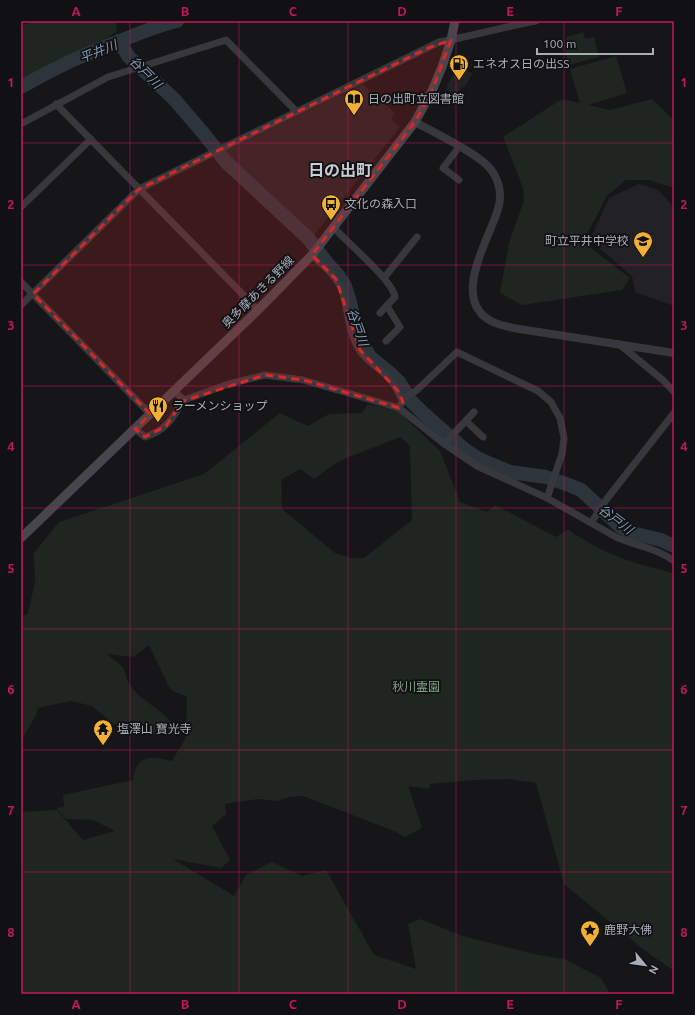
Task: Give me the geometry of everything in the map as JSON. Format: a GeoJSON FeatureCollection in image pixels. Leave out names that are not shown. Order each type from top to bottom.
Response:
{"type":"FeatureCollection","features":[{"type":"Feature","properties":{"kind":"main road","name":"奥多摩あきる野線"},"geometry":{"type":"LineString","coordinates":[[21,538],[258,310],[312,255],[415,122],[432,91],[442,67],[451,40],[455,21]]}},
{"type":"Feature","properties":{"kind":"street"},"geometry":{"type":"LineString","coordinates":[[21,305],[139,189],[439,42],[536,21]]}},
{"type":"Feature","properties":{"kind":"street"},"geometry":{"type":"LineString","coordinates":[[21,124],[108,77],[226,40],[297,112]]}},
{"type":"Feature","properties":{"kind":"street"},"geometry":{"type":"LineString","coordinates":[[56,104],[258,310]]}},
{"type":"Feature","properties":{"kind":"street"},"geometry":{"type":"LineString","coordinates":[[415,122],[481,160],[492,170],[499,186],[500,197],[498,208],[473,280],[472,291],[477,308],[483,316],[502,325],[674,353]]}},
{"type":"Feature","properties":{"kind":"street"},"geometry":{"type":"LineString","coordinates":[[21,207],[90,139]]}},
{"type":"Feature","properties":{"kind":"street"},"geometry":{"type":"LineString","coordinates":[[459,147],[444,168],[459,180]]}},
{"type":"Feature","properties":{"kind":"street"},"geometry":{"type":"LineString","coordinates":[[334,228],[384,278],[395,292],[395,297],[380,313]]}},
{"type":"Feature","properties":{"kind":"street"},"geometry":{"type":"LineString","coordinates":[[384,278],[417,237]]}},
{"type":"Feature","properties":{"kind":"street"},"geometry":{"type":"LineString","coordinates":[[312,255],[336,279],[339,284],[348,318],[360,350],[370,362],[388,377],[398,391],[401,405]]}},
{"type":"Feature","properties":{"kind":"street"},"geometry":{"type":"LineString","coordinates":[[21,282],[150,414]]}},
{"type":"Feature","properties":{"kind":"street"},"geometry":{"type":"LineString","coordinates":[[386,340],[400,327],[387,306]]}},
{"type":"Feature","properties":{"kind":"street"},"geometry":{"type":"LineString","coordinates":[[619,344],[664,381],[674,392]]}},
{"type":"Feature","properties":{"kind":"street"},"geometry":{"type":"LineString","coordinates":[[401,405],[404,398],[417,390],[457,352],[538,391],[550,402],[560,418],[564,438],[562,454],[546,498]]}},
{"type":"Feature","properties":{"kind":"street"},"geometry":{"type":"LineString","coordinates":[[135,429],[145,437],[156,433],[166,426],[176,414],[183,400],[229,384],[265,375],[303,380],[401,405],[477,466],[546,498],[624,541],[650,548],[673,558]]}},
{"type":"Feature","properties":{"kind":"street"},"geometry":{"type":"LineString","coordinates":[[174,391],[183,400]]}},
{"type":"Feature","properties":{"kind":"street"},"geometry":{"type":"LineString","coordinates":[[446,442],[474,412]]}},
{"type":"Feature","properties":{"kind":"street"},"geometry":{"type":"LineString","coordinates":[[591,523],[606,500],[674,413]]}},
{"type":"Feature","properties":{"kind":"street"},"geometry":{"type":"LineString","coordinates":[[466,421],[483,437]]}},
{"type":"Feature","properties":{"kind":"highlighted area"},"geometry":{"type":"Polygon","coordinates":[[[451,40],[432,91],[415,122],[312,255],[336,279],[360,350],[398,391],[403,402],[399,408],[303,380],[265,375],[183,401],[166,426],[145,437],[135,429],[150,414],[33,294],[139,189],[428,48],[451,40]]]}},
{"type":"Feature","properties":{"kind":"shaded area","name":"エネオス日の出SS"},"geometry":{"type":"Polygon","coordinates":[[[457,68],[473,73],[464,88],[462,87],[455,96],[446,89],[457,68]]]}},
{"type":"Feature","properties":{"kind":"shaded area"},"geometry":{"type":"Polygon","coordinates":[[[363,84],[395,113],[391,119],[400,127],[311,239],[223,152],[363,84]]]}},
{"type":"Feature","properties":{"kind":"shaded area","name":"町立平井中学校"},"geometry":{"type":"Polygon","coordinates":[[[639,184],[658,190],[674,207],[674,306],[635,292],[632,276],[590,240],[609,198],[639,184]]]}},
{"type":"Feature","properties":{"kind":"green space"},"geometry":{"type":"Polygon","coordinates":[[[34,21],[49,23],[52,21],[116,21],[117,32],[21,83],[21,26],[34,21]]]}},
{"type":"Feature","properties":{"kind":"green space"},"geometry":{"type":"Polygon","coordinates":[[[583,32],[585,39],[594,37],[599,57],[569,65],[563,42],[567,41],[566,37],[583,32]]]}},
{"type":"Feature","properties":{"kind":"green space"},"geometry":{"type":"Polygon","coordinates":[[[616,56],[627,93],[588,105],[610,110],[652,99],[674,120],[674,188],[649,180],[626,180],[607,196],[583,242],[630,278],[622,290],[522,305],[500,293],[509,243],[524,200],[523,188],[503,137],[562,99],[580,103],[570,69],[616,56]]]}},
{"type":"Feature","properties":{"kind":"green space","name":"秋川霊園"},"geometry":{"type":"Polygon","coordinates":[[[368,404],[398,411],[440,451],[460,502],[487,512],[495,505],[556,537],[568,530],[595,546],[617,556],[672,573],[674,575],[674,971],[644,950],[564,884],[536,783],[509,779],[472,780],[430,784],[429,789],[408,786],[422,828],[405,837],[394,831],[303,796],[289,797],[277,801],[258,799],[225,804],[226,814],[212,826],[230,860],[221,868],[173,859],[234,896],[246,875],[272,862],[302,876],[326,870],[374,955],[416,969],[408,924],[420,919],[463,936],[534,954],[564,959],[601,978],[610,994],[21,994],[21,812],[57,810],[83,840],[115,831],[93,820],[66,819],[56,808],[64,807],[63,795],[133,780],[136,768],[143,760],[157,758],[172,761],[186,737],[187,697],[173,691],[169,687],[149,645],[133,657],[107,654],[123,667],[128,682],[138,695],[162,713],[172,723],[171,735],[141,733],[114,724],[92,706],[71,701],[37,708],[37,713],[24,736],[21,736],[21,618],[28,613],[35,582],[34,553],[59,522],[204,474],[280,413],[308,426],[329,414],[362,413],[368,404]],[[400,437],[339,461],[314,479],[300,469],[281,480],[282,509],[335,553],[352,558],[364,558],[412,520],[410,446],[400,437]]]}},
{"type":"Feature","properties":{"kind":"waterway","name":"平井川"},"geometry":{"type":"LineString","coordinates":[[21,87],[46,73],[98,49],[177,21]]}},
{"type":"Feature","properties":{"kind":"waterway","name":"谷戸川"},"geometry":{"type":"LineString","coordinates":[[119,41],[129,57],[174,99],[226,162],[308,238],[345,286],[355,326],[370,357],[399,382],[410,400],[423,413],[464,449],[479,459],[510,472],[546,477],[581,490],[621,527],[632,533],[661,540],[674,546]]}},
{"type":"Feature","properties":{"kind":"place","name":"エネオス日の出SS"},"geometry":{"type":"Point","coordinates":[459,81]}},
{"type":"Feature","properties":{"kind":"place","name":"日の出町立図書館"},"geometry":{"type":"Point","coordinates":[354,116]}},
{"type":"Feature","properties":{"kind":"place","name":"文化の森入口"},"geometry":{"type":"Point","coordinates":[331,221]}},
{"type":"Feature","properties":{"kind":"place","name":"町立平井中学校"},"geometry":{"type":"Point","coordinates":[643,258]}},
{"type":"Feature","properties":{"kind":"place","name":"ラーメンショップ"},"geometry":{"type":"Point","coordinates":[158,423]}},
{"type":"Feature","properties":{"kind":"place","name":"塩澤山 寶光寺"},"geometry":{"type":"Point","coordinates":[103,746]}},
{"type":"Feature","properties":{"kind":"place","name":"鹿野大佛"},"geometry":{"type":"Point","coordinates":[590,947]}},
{"type":"Feature","properties":{"kind":"district","name":"日の出町"},"geometry":{"type":"Point","coordinates":[340,170]}}]}
